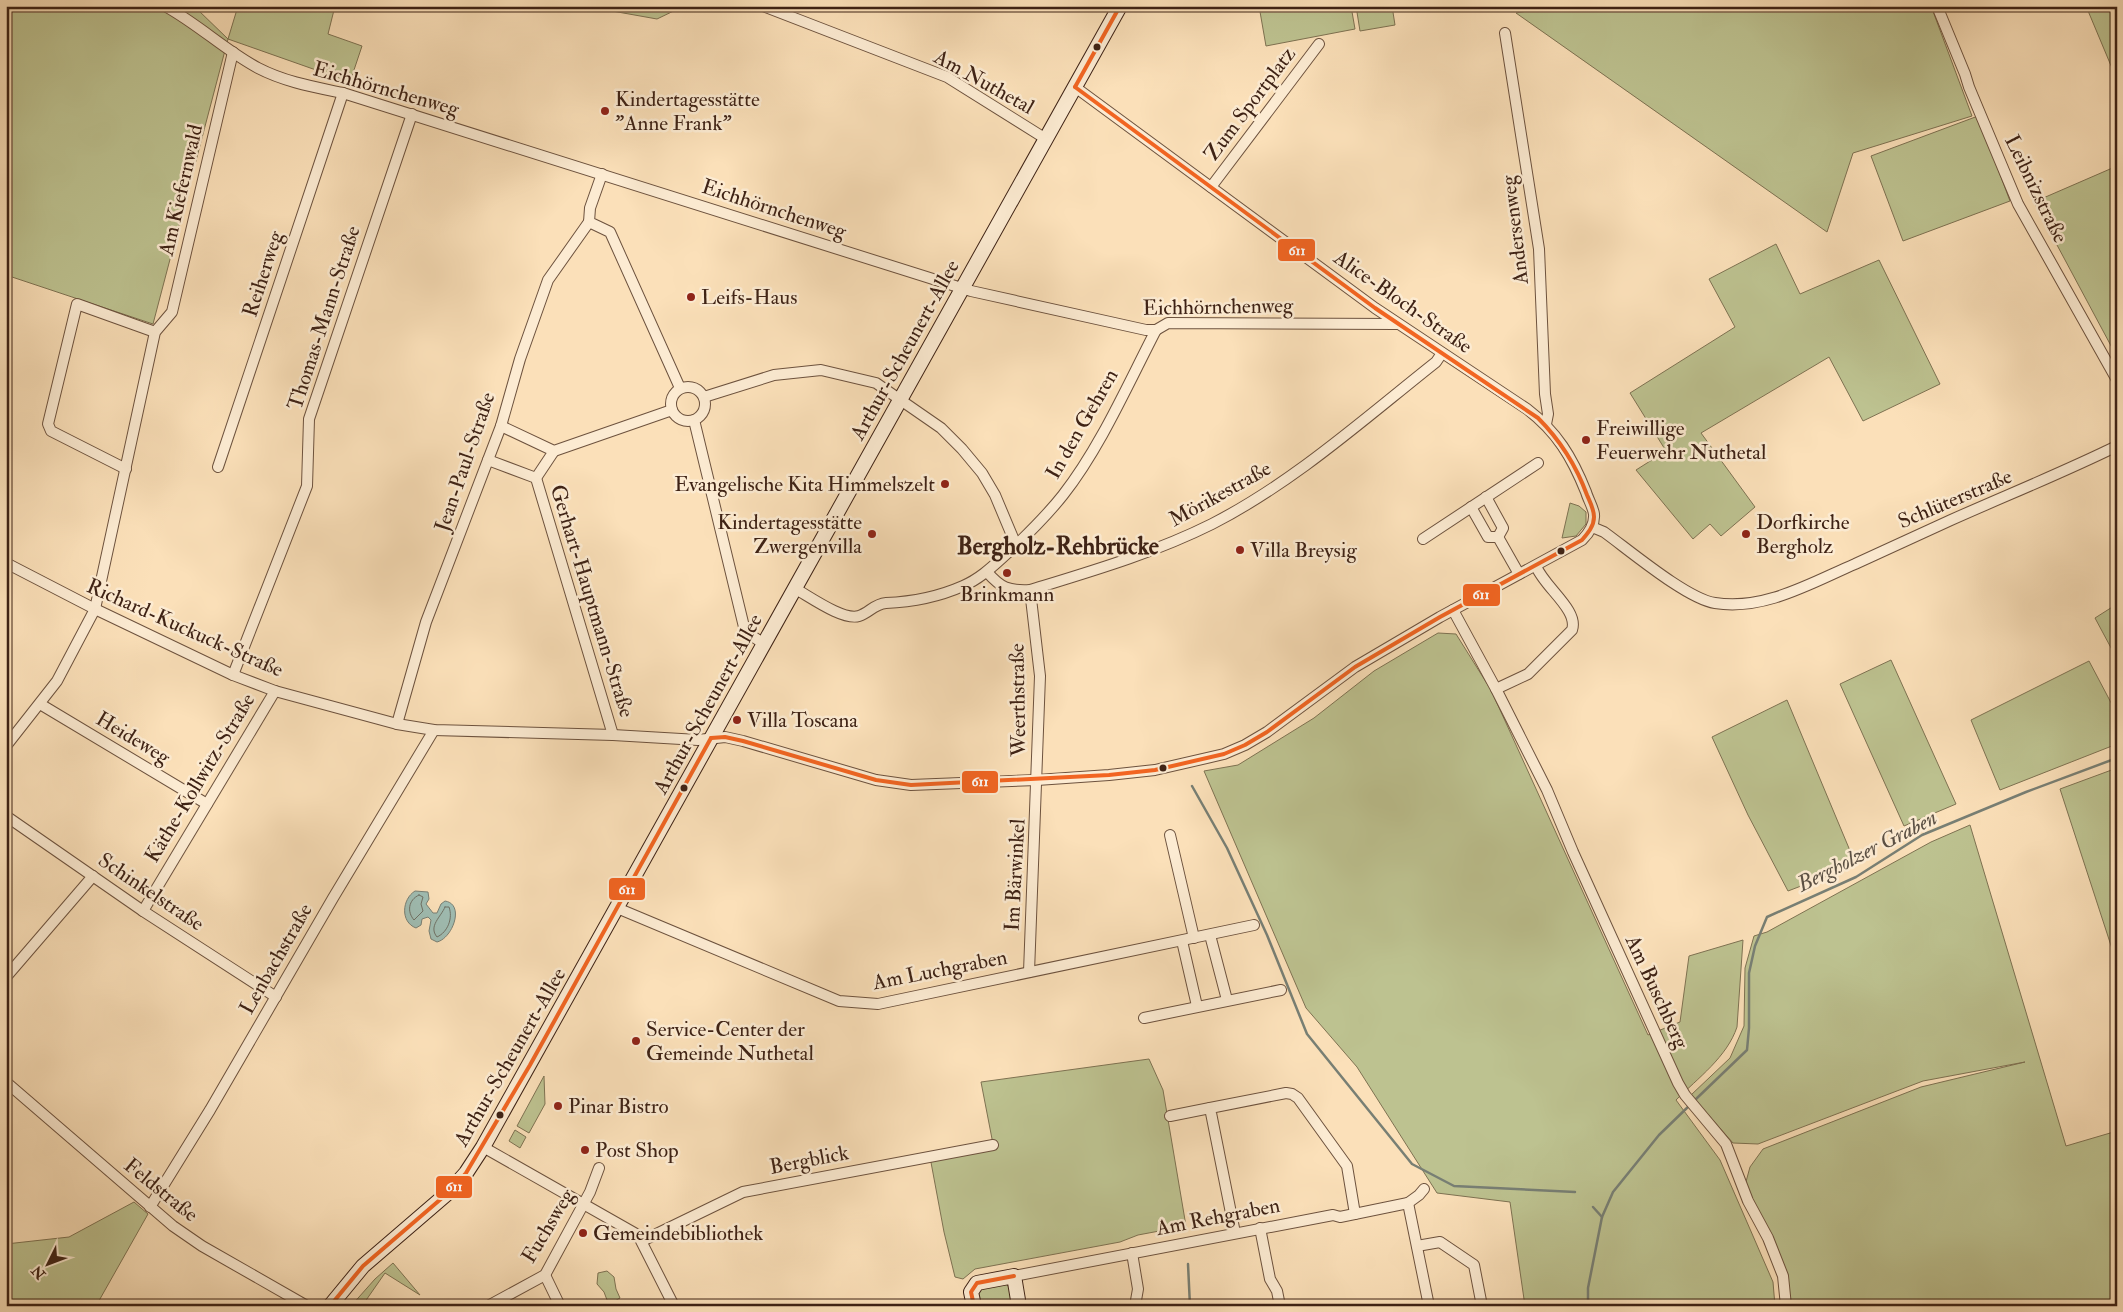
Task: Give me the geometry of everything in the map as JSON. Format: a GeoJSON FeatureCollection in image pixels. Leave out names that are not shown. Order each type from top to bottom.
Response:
{"type":"FeatureCollection","features":[{"type":"Feature","properties":{"kind":"main road","name":"Arthur-Scheunert-Allee"},"geometry":{"type":"LineString","coordinates":[[330,1306],[363,1266],[449,1192],[466,1173],[483,1146],[794,588],[902,400],[962,288],[1120,6]]}},
{"type":"Feature","properties":{"kind":"main road","name":"Am Rehgraben"},"geometry":{"type":"LineString","coordinates":[[974,1306],[971,1292],[977,1283],[1014,1276]]}},
{"type":"Feature","properties":{"kind":"main road"},"geometry":{"type":"LineString","coordinates":[[1014,1276],[1019,1306]]}},
{"type":"Feature","properties":{"kind":"street","name":"Eichhörnchenweg"},"geometry":{"type":"LineString","coordinates":[[165,6],[257,68],[278,77],[302,85],[343,93],[412,114],[962,288],[1021,303],[1156,330],[1168,323],[1398,324]]}},
{"type":"Feature","properties":{"kind":"street","name":"Am Nuthetal"},"geometry":{"type":"LineString","coordinates":[[763,6],[947,77],[1046,139]]}},
{"type":"Feature","properties":{"kind":"street","name":"Leibnizstraße"},"geometry":{"type":"LineString","coordinates":[[1937,6],[1965,74],[1968,87],[2018,204],[2117,380]]}},
{"type":"Feature","properties":{"kind":"street","name":"Andersenweg"},"geometry":{"type":"LineString","coordinates":[[1505,33],[1539,249],[1545,394],[1548,414],[1546,424]]}},
{"type":"Feature","properties":{"kind":"street","name":"Zum Sportplatz"},"geometry":{"type":"LineString","coordinates":[[1211,187],[1319,44]]}},
{"type":"Feature","properties":{"kind":"street","name":"Am Kiefernwald"},"geometry":{"type":"LineString","coordinates":[[6,746],[57,681],[95,610],[155,332],[172,312],[233,52]]}},
{"type":"Feature","properties":{"kind":"street","name":"Alice-Bloch-Straße"},"geometry":{"type":"LineString","coordinates":[[1075,87],[1398,324],[1528,409],[1546,424],[1565,448],[1578,472],[1594,513],[1592,527]]}},
{"type":"Feature","properties":{"kind":"street","name":"Reiherweg"},"geometry":{"type":"LineString","coordinates":[[218,467],[343,93]]}},
{"type":"Feature","properties":{"kind":"street","name":"Thomas-Mann-Straße"},"geometry":{"type":"LineString","coordinates":[[233,675],[307,486],[309,419],[412,114]]}},
{"type":"Feature","properties":{"kind":"street"},"geometry":{"type":"LineString","coordinates":[[602,174],[590,208],[589,222],[610,232],[680,388]]}},
{"type":"Feature","properties":{"kind":"street","name":"Jean-Paul-Straße"},"geometry":{"type":"LineString","coordinates":[[397,724],[426,622],[501,426],[520,359],[548,280],[589,222]]}},
{"type":"Feature","properties":{"kind":"street"},"geometry":{"type":"LineString","coordinates":[[126,469],[51,431],[48,424],[77,304],[155,332]]}},
{"type":"Feature","properties":{"kind":"street","name":"In den Gehren"},"geometry":{"type":"LineString","coordinates":[[794,588],[844,616],[858,616],[874,606],[884,603],[900,604],[931,597],[964,586],[987,572],[1016,545],[1064,494],[1088,459],[1156,330]]}},
{"type":"Feature","properties":{"kind":"street","name":"Mörikestraße"},"geometry":{"type":"LineString","coordinates":[[987,572],[1000,586],[1017,591],[1030,590],[1116,564],[1166,546],[1213,523],[1274,488],[1436,362],[1442,353]]}},
{"type":"Feature","properties":{"kind":"street"},"geometry":{"type":"LineString","coordinates":[[704,397],[774,375],[821,370],[876,383],[940,428],[962,449],[982,473],[995,495],[1016,545]]}},
{"type":"Feature","properties":{"kind":"street"},"geometry":{"type":"LineString","coordinates":[[694,387],[704,397],[706,404],[704,411],[700,417],[694,420],[681,419],[672,410],[672,397],[680,388],[694,387]]}},
{"type":"Feature","properties":{"kind":"street"},"geometry":{"type":"LineString","coordinates":[[501,426],[554,451],[672,410]]}},
{"type":"Feature","properties":{"kind":"street"},"geometry":{"type":"LineString","coordinates":[[694,420],[745,631],[764,644]]}},
{"type":"Feature","properties":{"kind":"street","name":"Schlüterstraße"},"geometry":{"type":"LineString","coordinates":[[1592,527],[1604,532],[1690,594],[1713,603],[1739,604],[1763,601],[1793,592],[1961,516],[2054,477],[2117,446]]}},
{"type":"Feature","properties":{"kind":"street","name":"Gerhart-Hauptmann-Straße"},"geometry":{"type":"LineString","coordinates":[[536,478],[554,451]]}},
{"type":"Feature","properties":{"kind":"street","name":"Gerhart-Hauptmann-Straße"},"geometry":{"type":"LineString","coordinates":[[488,460],[536,478]]}},
{"type":"Feature","properties":{"kind":"street"},"geometry":{"type":"LineString","coordinates":[[1423,539],[1538,463]]}},
{"type":"Feature","properties":{"kind":"street","name":"Gerhart-Hauptmann-Straße"},"geometry":{"type":"LineString","coordinates":[[536,478],[613,735]]}},
{"type":"Feature","properties":{"kind":"street"},"geometry":{"type":"LineString","coordinates":[[1486,497],[1503,528],[1498,537]]}},
{"type":"Feature","properties":{"kind":"street"},"geometry":{"type":"LineString","coordinates":[[1471,507],[1488,537],[1498,537]]}},
{"type":"Feature","properties":{"kind":"street","name":"Richard-Kuckuck-Straße"},"geometry":{"type":"LineString","coordinates":[[6,563],[95,610],[233,675],[274,691],[397,724],[434,730],[613,735],[690,740],[725,737],[743,740],[876,780],[911,785],[1037,780],[1155,770],[1224,754],[1245,745],[1267,732],[1355,667],[1453,610],[1582,540],[1592,527]]}},
{"type":"Feature","properties":{"kind":"street"},"geometry":{"type":"LineString","coordinates":[[1498,537],[1519,574]]}},
{"type":"Feature","properties":{"kind":"street"},"geometry":{"type":"LineString","coordinates":[[1496,689],[1528,674],[1572,630],[1574,624],[1571,612],[1542,578],[1536,566]]}},
{"type":"Feature","properties":{"kind":"street","name":"Weerthstraße"},"geometry":{"type":"LineString","coordinates":[[1030,590],[1040,676],[1037,780]]}},
{"type":"Feature","properties":{"kind":"street","name":"Am Buschberg"},"geometry":{"type":"LineString","coordinates":[[1453,610],[1496,689],[1547,790],[1573,852],[1678,1083],[1685,1095],[1726,1144],[1748,1201],[1768,1238],[1783,1276],[1786,1306]]}},
{"type":"Feature","properties":{"kind":"street","name":"Käthe-Kollwitz-Straße"},"geometry":{"type":"LineString","coordinates":[[143,911],[274,691]]}},
{"type":"Feature","properties":{"kind":"street","name":"Heideweg"},"geometry":{"type":"LineString","coordinates":[[40,704],[207,804]]}},
{"type":"Feature","properties":{"kind":"street","name":"Lenbachstraße"},"geometry":{"type":"LineString","coordinates":[[150,1207],[210,1110],[434,730]]}},
{"type":"Feature","properties":{"kind":"street","name":"Im Bärwinkel"},"geometry":{"type":"LineString","coordinates":[[1029,972],[1037,780]]}},
{"type":"Feature","properties":{"kind":"street","name":"Schinkelstraße"},"geometry":{"type":"LineString","coordinates":[[6,816],[143,911],[276,997]]}},
{"type":"Feature","properties":{"kind":"street"},"geometry":{"type":"LineString","coordinates":[[1170,835],[1194,938]]}},
{"type":"Feature","properties":{"kind":"street"},"geometry":{"type":"LineString","coordinates":[[6,977],[93,876]]}},
{"type":"Feature","properties":{"kind":"street","name":"Am Luchgraben"},"geometry":{"type":"LineString","coordinates":[[617,908],[839,1001],[878,1004],[1254,925]]}},
{"type":"Feature","properties":{"kind":"street"},"geometry":{"type":"LineString","coordinates":[[1210,935],[1227,1000]]}},
{"type":"Feature","properties":{"kind":"street"},"geometry":{"type":"LineString","coordinates":[[1182,941],[1196,1006]]}},
{"type":"Feature","properties":{"kind":"street"},"geometry":{"type":"LineString","coordinates":[[1144,1018],[1281,990]]}},
{"type":"Feature","properties":{"kind":"street","name":"Feldstraße"},"geometry":{"type":"LineString","coordinates":[[6,1082],[150,1207],[186,1235],[307,1306]]}},
{"type":"Feature","properties":{"kind":"street"},"geometry":{"type":"LineString","coordinates":[[1170,1116],[1292,1094],[1298,1098],[1347,1166],[1355,1214]]}},
{"type":"Feature","properties":{"kind":"street"},"geometry":{"type":"LineString","coordinates":[[1210,1108],[1235,1233]]}},
{"type":"Feature","properties":{"kind":"street","name":"Bergblick"},"geometry":{"type":"LineString","coordinates":[[642,1241],[743,1192],[993,1144]]}},
{"type":"Feature","properties":{"kind":"street"},"geometry":{"type":"LineString","coordinates":[[483,1146],[633,1231],[642,1241],[674,1306]]}},
{"type":"Feature","properties":{"kind":"street","name":"Fuchsweg"},"geometry":{"type":"LineString","coordinates":[[488,1306],[545,1275],[584,1203],[599,1168]]}},
{"type":"Feature","properties":{"kind":"street","name":"Am Rehgraben"},"geometry":{"type":"LineString","coordinates":[[1014,1276],[1260,1228],[1333,1215],[1355,1214],[1408,1203],[1419,1196],[1424,1189]]}},
{"type":"Feature","properties":{"kind":"street"},"geometry":{"type":"LineString","coordinates":[[1408,1203],[1429,1306]]}},
{"type":"Feature","properties":{"kind":"street"},"geometry":{"type":"LineString","coordinates":[[1260,1228],[1270,1279],[1277,1291],[1280,1306]]}},
{"type":"Feature","properties":{"kind":"street"},"geometry":{"type":"LineString","coordinates":[[1417,1246],[1440,1242],[1474,1265],[1482,1306]]}},
{"type":"Feature","properties":{"kind":"street"},"geometry":{"type":"LineString","coordinates":[[1132,1253],[1138,1289],[1134,1306]]}},
{"type":"Feature","properties":{"kind":"street"},"geometry":{"type":"LineString","coordinates":[[545,1275],[560,1306]]}},
{"type":"Feature","properties":{"kind":"green space"},"geometry":{"type":"Polygon","coordinates":[[[6,6],[198,6],[197,9],[228,39],[153,324],[6,275],[6,6]]]}},
{"type":"Feature","properties":{"kind":"green space"},"geometry":{"type":"Polygon","coordinates":[[[238,6],[335,6],[328,34],[362,46],[350,82],[228,39],[238,6]]]}},
{"type":"Feature","properties":{"kind":"green space"},"geometry":{"type":"Polygon","coordinates":[[[584,6],[684,6],[657,19],[584,6]]]}},
{"type":"Feature","properties":{"kind":"green space"},"geometry":{"type":"Polygon","coordinates":[[[1259,6],[1351,6],[1355,29],[1266,46],[1259,6]]]}},
{"type":"Feature","properties":{"kind":"green space"},"geometry":{"type":"Polygon","coordinates":[[[1356,6],[1392,6],[1395,25],[1360,31],[1356,6]]]}},
{"type":"Feature","properties":{"kind":"green space"},"geometry":{"type":"Polygon","coordinates":[[[1556,6],[1931,6],[1972,116],[1853,153],[1827,232],[1516,13],[1556,6]]]}},
{"type":"Feature","properties":{"kind":"green space"},"geometry":{"type":"Polygon","coordinates":[[[2086,6],[2117,6],[2117,80],[2086,6]]]}},
{"type":"Feature","properties":{"kind":"green space"},"geometry":{"type":"Polygon","coordinates":[[[1978,116],[2010,201],[1903,241],[1871,156],[1978,116]]]}},
{"type":"Feature","properties":{"kind":"green space"},"geometry":{"type":"Polygon","coordinates":[[[2117,166],[2117,357],[2034,202],[2117,166]]]}},
{"type":"Feature","properties":{"kind":"green space"},"geometry":{"type":"Polygon","coordinates":[[[1776,244],[1800,294],[1879,260],[1940,384],[1863,421],[1829,357],[1701,433],[1755,507],[1721,536],[1710,524],[1693,539],[1636,470],[1666,451],[1630,393],[1735,327],[1709,279],[1776,244]]]}},
{"type":"Feature","properties":{"kind":"green space"},"geometry":{"type":"Polygon","coordinates":[[[1570,503],[1579,506],[1586,512],[1586,524],[1576,536],[1562,538],[1570,503]]]}},
{"type":"Feature","properties":{"kind":"green space"},"geometry":{"type":"Polygon","coordinates":[[[2117,604],[2117,659],[2095,618],[2117,604]]]}},
{"type":"Feature","properties":{"kind":"green space"},"geometry":{"type":"Polygon","coordinates":[[[1438,633],[1456,634],[1491,690],[1648,1035],[1680,1022],[1689,956],[1743,940],[1737,1027],[1719,1057],[1676,1100],[1720,1160],[1773,1282],[1775,1306],[1525,1306],[1510,1202],[1437,1193],[1357,1067],[1306,1008],[1204,771],[1238,765],[1314,718],[1374,671],[1438,633]]]}},
{"type":"Feature","properties":{"kind":"green space"},"geometry":{"type":"Polygon","coordinates":[[[1891,660],[1956,804],[1904,826],[1840,684],[1891,660]]]}},
{"type":"Feature","properties":{"kind":"green space"},"geometry":{"type":"Polygon","coordinates":[[[2089,661],[2117,714],[2117,744],[2000,790],[1971,720],[2089,661]]]}},
{"type":"Feature","properties":{"kind":"green space"},"geometry":{"type":"Polygon","coordinates":[[[1787,700],[1856,865],[1788,891],[1748,815],[1712,737],[1787,700]]]}},
{"type":"Feature","properties":{"kind":"green space"},"geometry":{"type":"Polygon","coordinates":[[[2117,768],[2117,964],[2060,789],[2117,768]]]}},
{"type":"Feature","properties":{"kind":"green space"},"geometry":{"type":"Polygon","coordinates":[[[1970,825],[2066,1146],[2117,1131],[2117,1306],[1786,1306],[1783,1276],[1744,1189],[1750,1167],[1763,1149],[1921,1087],[2025,1062],[1923,1081],[1758,1144],[1733,1143],[1691,1095],[1730,1058],[1744,1026],[1745,968],[1754,936],[1767,932],[1931,842],[1970,825]]]}},
{"type":"Feature","properties":{"kind":"green space"},"geometry":{"type":"Polygon","coordinates":[[[1149,1059],[1163,1090],[1186,1226],[1138,1235],[1120,1242],[975,1269],[963,1279],[955,1277],[944,1232],[930,1157],[993,1144],[981,1082],[1149,1059]]]}},
{"type":"Feature","properties":{"kind":"green space"},"geometry":{"type":"Polygon","coordinates":[[[544,1076],[545,1104],[529,1133],[517,1126],[544,1076]]]}},
{"type":"Feature","properties":{"kind":"green space"},"geometry":{"type":"Polygon","coordinates":[[[515,1130],[526,1137],[520,1148],[509,1141],[515,1130]]]}},
{"type":"Feature","properties":{"kind":"green space"},"geometry":{"type":"Polygon","coordinates":[[[134,1202],[148,1214],[96,1306],[6,1306],[6,1244],[69,1237],[134,1202]]]}},
{"type":"Feature","properties":{"kind":"green space"},"geometry":{"type":"Polygon","coordinates":[[[393,1263],[420,1295],[385,1273],[362,1306],[351,1306],[375,1279],[393,1263]]]}},
{"type":"Feature","properties":{"kind":"green space"},"geometry":{"type":"Polygon","coordinates":[[[607,1271],[614,1277],[620,1298],[613,1302],[607,1300],[604,1292],[597,1284],[598,1273],[607,1271]]]}},
{"type":"Feature","properties":{"kind":"green space"},"geometry":{"type":"Polygon","coordinates":[[[1006,1283],[1010,1289],[1012,1306],[977,1306],[978,1288],[1006,1283]]]}},
{"type":"Feature","properties":{"kind":"water"},"geometry":{"type":"Polygon","coordinates":[[[415,891],[428,892],[429,899],[426,904],[433,913],[437,913],[441,904],[445,901],[451,903],[454,908],[455,914],[452,928],[443,939],[437,942],[431,939],[429,931],[431,920],[428,917],[422,919],[421,925],[416,928],[407,921],[405,905],[407,899],[415,891]]]}},
{"type":"Feature","properties":{"kind":"waterway","name":"Bergholzer Graben"},"geometry":{"type":"LineString","coordinates":[[1696,1099],[1747,1050],[1749,973],[1755,946],[1767,917],[1856,877],[1922,835],[2026,792],[2117,758]]}},
{"type":"Feature","properties":{"kind":"waterway"},"geometry":{"type":"LineString","coordinates":[[1192,786],[1227,848],[1267,935],[1307,1034],[1412,1164],[1454,1186],[1575,1192]]}},
{"type":"Feature","properties":{"kind":"waterway","name":"Bergholzer Graben"},"geometry":{"type":"LineString","coordinates":[[1588,1306],[1588,1288],[1602,1217],[1613,1192],[1659,1135],[1690,1105]]}},
{"type":"Feature","properties":{"kind":"waterway"},"geometry":{"type":"LineString","coordinates":[[1593,1207],[1602,1217]]}},
{"type":"Feature","properties":{"kind":"waterway"},"geometry":{"type":"LineString","coordinates":[[1188,1264],[1190,1306]]}},
{"type":"Feature","properties":{"kind":"transit line","name":"611"},"geometry":{"type":"LineString","coordinates":[[1075,87],[1120,6]]}},
{"type":"Feature","properties":{"kind":"transit line","name":"611"},"geometry":{"type":"LineString","coordinates":[[711,738],[725,737],[743,741],[876,780],[911,785],[1109,775],[1155,770],[1224,754],[1245,745],[1267,732],[1355,667],[1440,617],[1582,540],[1590,529],[1594,520],[1593,511],[1578,473],[1560,444],[1538,418],[1375,308],[1075,87]]}},
{"type":"Feature","properties":{"kind":"transit line","name":"611"},"geometry":{"type":"LineString","coordinates":[[330,1306],[363,1266],[449,1192],[466,1173],[530,1065],[711,738]]}},
{"type":"Feature","properties":{"kind":"transit line","name":"611"},"geometry":{"type":"LineString","coordinates":[[974,1306],[971,1292],[977,1283],[1014,1276]]}},
{"type":"Feature","properties":{"kind":"place","name":"Kindertagesstätte \"Anne Frank\""},"geometry":{"type":"Point","coordinates":[605,111]}},
{"type":"Feature","properties":{"kind":"place","name":"Leifs-Haus"},"geometry":{"type":"Point","coordinates":[691,297]}},
{"type":"Feature","properties":{"kind":"place","name":"Freiwillige Feuerwehr Nuthetal"},"geometry":{"type":"Point","coordinates":[1586,440]}},
{"type":"Feature","properties":{"kind":"place","name":"Evangelische Kita Himmelszelt"},"geometry":{"type":"Point","coordinates":[945,484]}},
{"type":"Feature","properties":{"kind":"place","name":"Kindertagesstätte Zwergenvilla"},"geometry":{"type":"Point","coordinates":[872,534]}},
{"type":"Feature","properties":{"kind":"place","name":"Dorfkirche Bergholz"},"geometry":{"type":"Point","coordinates":[1746,534]}},
{"type":"Feature","properties":{"kind":"place","name":"Villa Breysig"},"geometry":{"type":"Point","coordinates":[1240,550]}},
{"type":"Feature","properties":{"kind":"place","name":"Brinkmann"},"geometry":{"type":"Point","coordinates":[1007,573]}},
{"type":"Feature","properties":{"kind":"place","name":"Villa Toscana"},"geometry":{"type":"Point","coordinates":[737,720]}},
{"type":"Feature","properties":{"kind":"place","name":"Service-Center der Gemeinde Nuthetal"},"geometry":{"type":"Point","coordinates":[636,1041]}},
{"type":"Feature","properties":{"kind":"place","name":"Pinar Bistro"},"geometry":{"type":"Point","coordinates":[558,1106]}},
{"type":"Feature","properties":{"kind":"place","name":"Post Shop"},"geometry":{"type":"Point","coordinates":[585,1150]}},
{"type":"Feature","properties":{"kind":"place","name":"Gemeindebibliothek"},"geometry":{"type":"Point","coordinates":[583,1233]}},
{"type":"Feature","properties":{"kind":"district","name":"Bergholz-Rehbrücke"},"geometry":{"type":"Point","coordinates":[1058,546]}}]}
